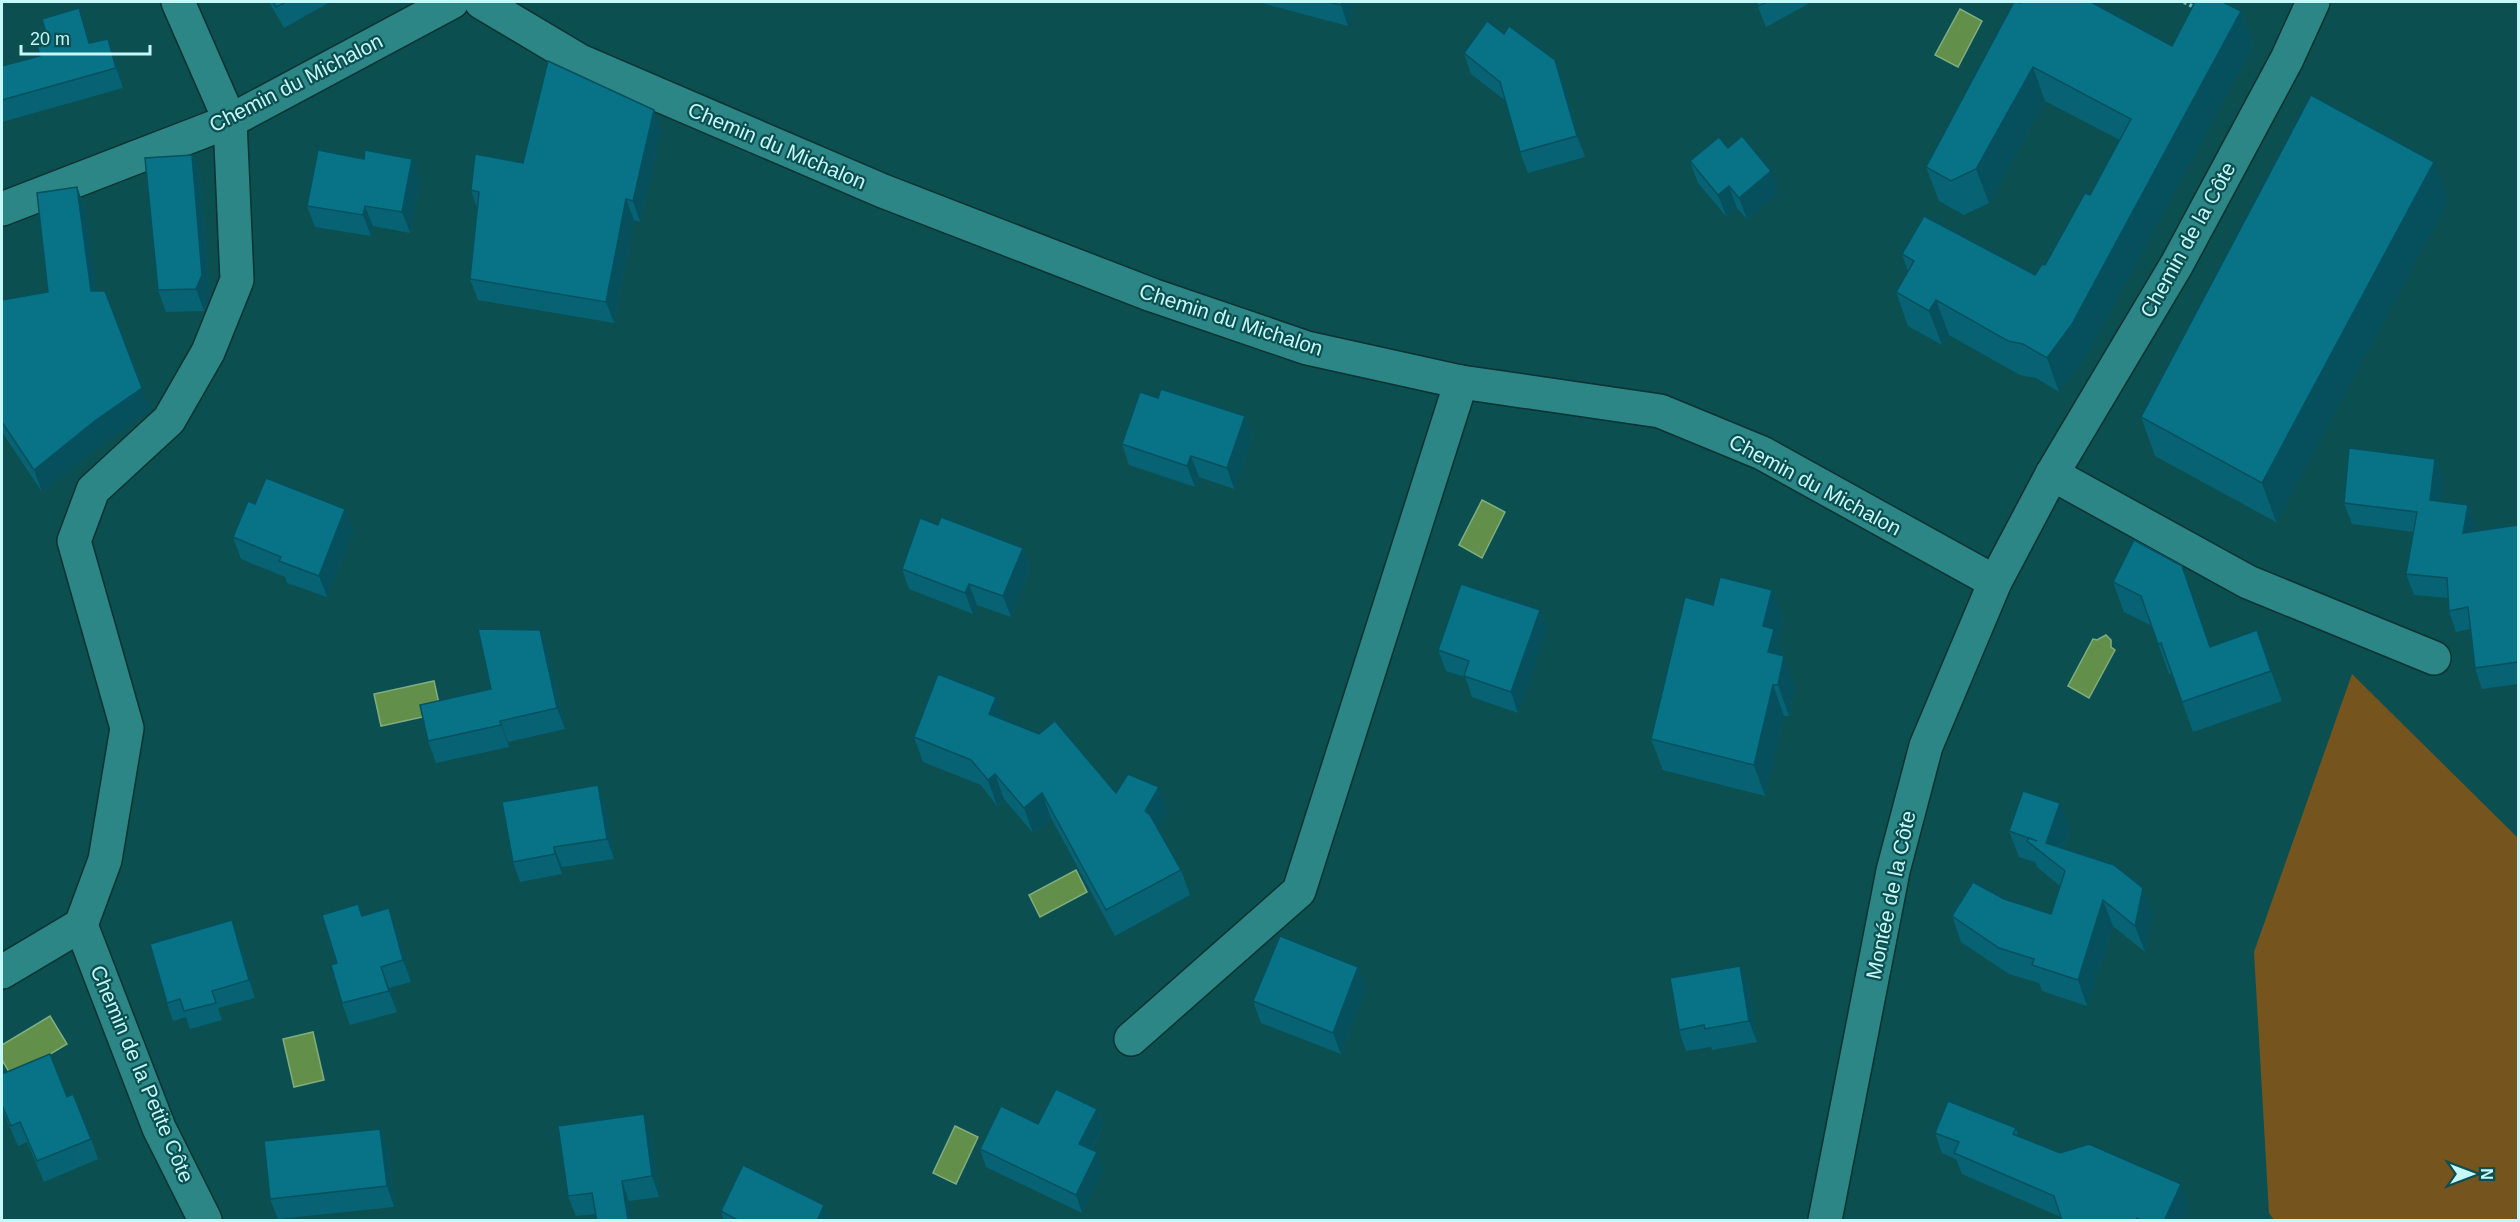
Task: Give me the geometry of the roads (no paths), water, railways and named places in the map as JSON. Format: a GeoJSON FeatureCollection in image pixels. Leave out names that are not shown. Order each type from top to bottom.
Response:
{"type":"FeatureCollection","features":[{"type":"Feature","properties":{"kind":"street"},"geometry":{"type":"LineString","coordinates":[[2,972],[81,926],[105,860],[127,728],[74,541],[93,490],[170,420],[208,352],[237,280],[230,121],[178,2]]}},
{"type":"Feature","properties":{"kind":"street","name":"Chemin du Michalon"},"geometry":{"type":"LineString","coordinates":[[2,209],[230,121],[452,2]]}},
{"type":"Feature","properties":{"kind":"street","name":"Chemin du Michalon"},"geometry":{"type":"LineString","coordinates":[[481,2],[580,61],[893,195],[1152,295],[1307,348],[1461,382],[1660,411],[1762,453],[1995,582]]}},
{"type":"Feature","properties":{"kind":"street","name":"Chemin de la Côte"},"geometry":{"type":"LineString","coordinates":[[1995,582],[2052,474],[2177,264],[2287,59],[2313,2]]}},
{"type":"Feature","properties":{"kind":"street"},"geometry":{"type":"LineString","coordinates":[[1131,1039],[1299,891],[1461,382]]}},
{"type":"Feature","properties":{"kind":"street"},"geometry":{"type":"LineString","coordinates":[[2052,474],[2248,582],[2434,658]]}},
{"type":"Feature","properties":{"kind":"street","name":"Montée de la Côte"},"geometry":{"type":"LineString","coordinates":[[1825,1221],[1893,871],[1923,758],[1995,582]]}},
{"type":"Feature","properties":{"kind":"street","name":"Chemin de la Petite Côte"},"geometry":{"type":"LineString","coordinates":[[81,926],[159,1128],[205,1221]]}}]}
